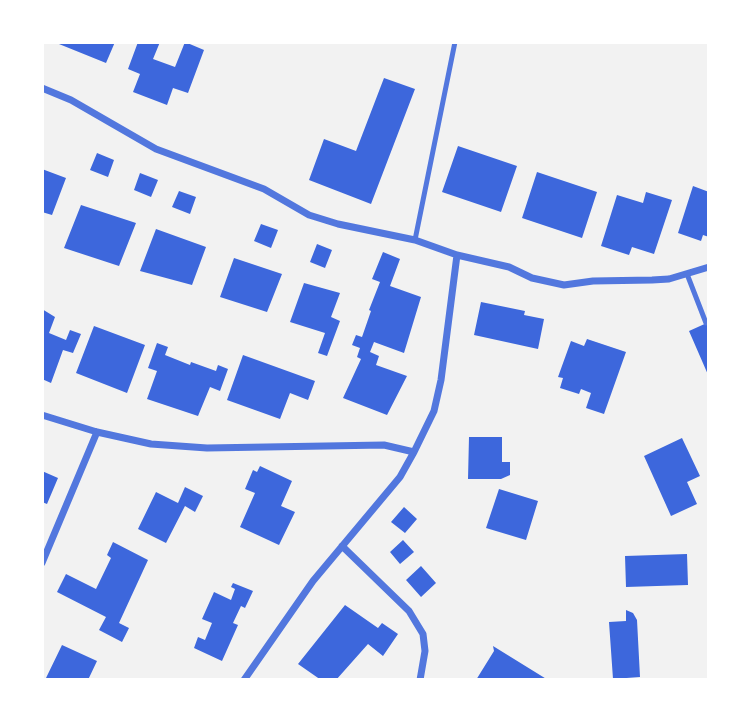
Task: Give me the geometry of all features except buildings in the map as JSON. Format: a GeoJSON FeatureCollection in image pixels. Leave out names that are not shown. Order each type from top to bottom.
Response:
{"type":"FeatureCollection","features":[{"type":"Feature","properties":{"kind":"street"},"geometry":{"type":"LineString","coordinates":[[42,88],[71,100],[156,149],[264,189],[309,215],[338,224],[415,240],[457,255],[509,267],[532,278],[564,285],[669,279],[709,267]]}},
{"type":"Feature","properties":{"kind":"street"},"geometry":{"type":"LineString","coordinates":[[244,680],[278,629],[400,477],[414,452],[433,411],[441,380],[457,255]]}},
{"type":"Feature","properties":{"kind":"street"},"geometry":{"type":"LineString","coordinates":[[42,415],[97,432],[151,443],[207,448],[384,445],[414,452]]}},
{"type":"Feature","properties":{"kind":"street"},"geometry":{"type":"LineString","coordinates":[[42,563],[97,432]]}},
{"type":"Feature","properties":{"kind":"street"},"geometry":{"type":"LineString","coordinates":[[342,546],[409,611],[423,634],[425,651],[420,680]]}},
{"type":"Feature","properties":{"kind":"lane"},"geometry":{"type":"LineString","coordinates":[[415,240],[455,42]]}},
{"type":"Feature","properties":{"kind":"lane"},"geometry":{"type":"LineString","coordinates":[[687,274],[706,323]]}}]}
